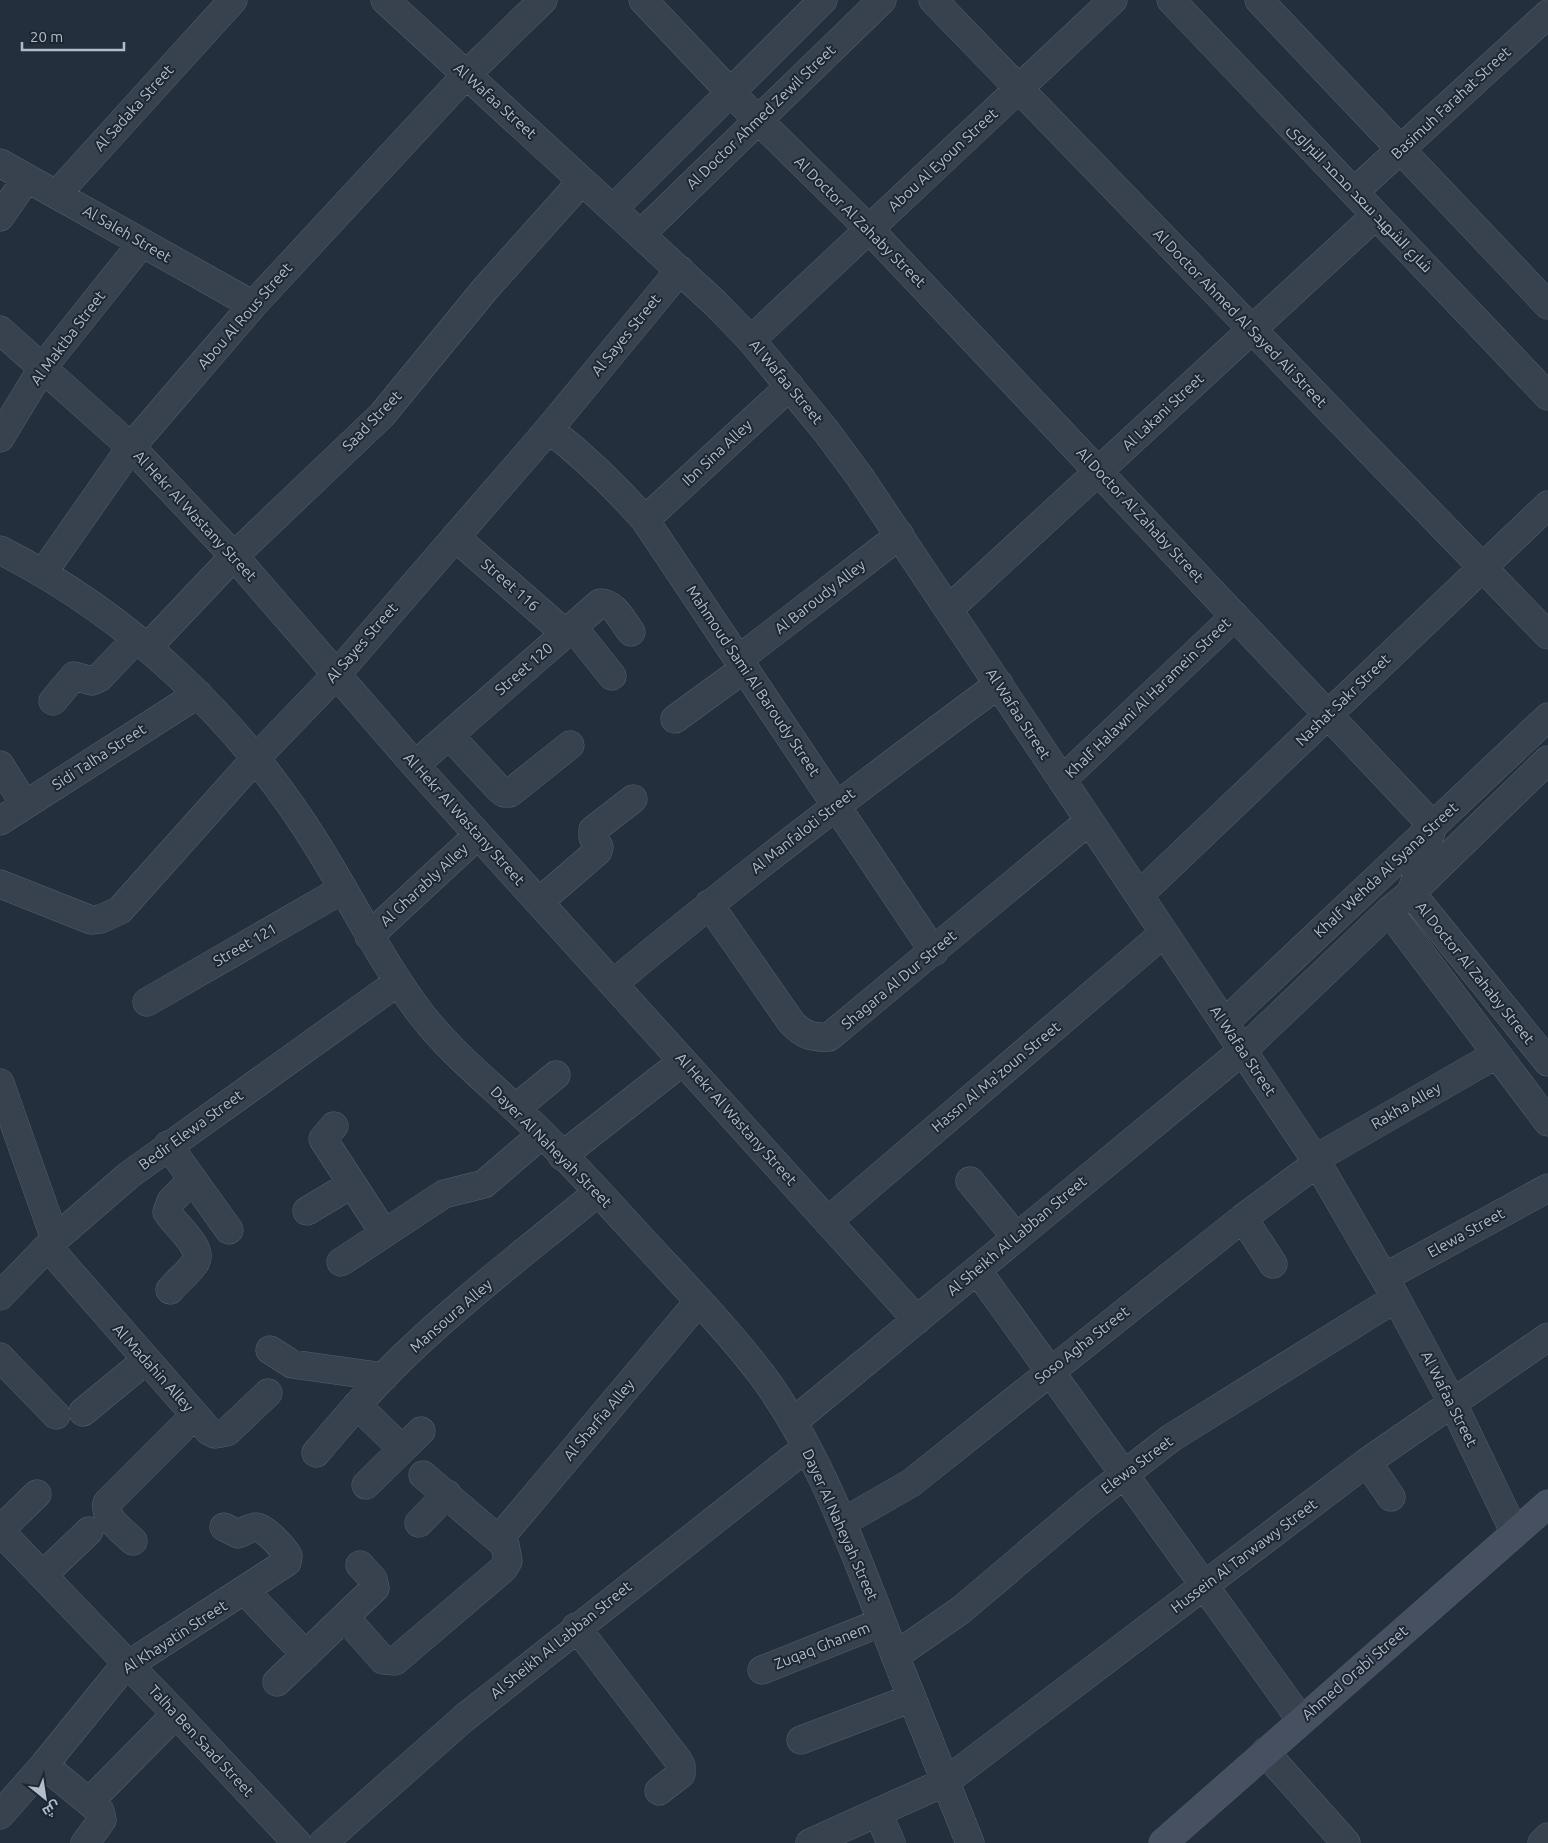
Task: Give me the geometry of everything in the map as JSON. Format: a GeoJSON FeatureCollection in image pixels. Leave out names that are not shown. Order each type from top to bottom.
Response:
{"type":"FeatureCollection","features":[{"type":"Feature","properties":{"kind":"street","name":"Al Sadaka Street"},"geometry":{"type":"LineString","coordinates":[[56,194],[232,0]]}},
{"type":"Feature","properties":{"kind":"street","name":"Al Wafaa Street"},"geometry":{"type":"LineString","coordinates":[[384,0],[680,270],[751,340],[826,431],[900,535],[1316,1161],[1390,1287],[1452,1402],[1515,1533]]}},
{"type":"Feature","properties":{"kind":"street","name":"Abou Al Rous Street"},"geometry":{"type":"LineString","coordinates":[[42,573],[131,447],[253,305],[466,75],[543,0]]}},
{"type":"Feature","properties":{"kind":"street","name":"Al Doctor Al Zahaby Street"},"geometry":{"type":"LineString","coordinates":[[643,0],[730,93],[869,229],[1433,826],[1411,893],[1546,1054]]}},
{"type":"Feature","properties":{"kind":"street"},"geometry":{"type":"LineString","coordinates":[[613,209],[823,0]]}},
{"type":"Feature","properties":{"kind":"street","name":"Al Doctor Ahmed Zewil Street"},"geometry":{"type":"LineString","coordinates":[[641,234],[882,0]]}},
{"type":"Feature","properties":{"kind":"street","name":"Al Doctor Ahmed Al Sayed Ali Street"},"geometry":{"type":"LineString","coordinates":[[933,0],[1548,636]]}},
{"type":"Feature","properties":{"kind":"street","name":"Abou Al Eyoun Street"},"geometry":{"type":"LineString","coordinates":[[751,340],[1114,0]]}},
{"type":"Feature","properties":{"kind":"street","name":"شارع الشهيد سعد محمد النبراوى"},"geometry":{"type":"LineString","coordinates":[[1171,0],[1548,396]]}},
{"type":"Feature","properties":{"kind":"street"},"geometry":{"type":"LineString","coordinates":[[1259,0],[1548,305]]}},
{"type":"Feature","properties":{"kind":"street","name":"Basimuh Farahat Street"},"geometry":{"type":"LineString","coordinates":[[1354,192],[1548,14]]}},
{"type":"Feature","properties":{"kind":"street","name":"Al Saleh Street"},"geometry":{"type":"LineString","coordinates":[[0,163],[253,305]]}},
{"type":"Feature","properties":{"kind":"street"},"geometry":{"type":"LineString","coordinates":[[0,217],[27,178]]}},
{"type":"Feature","properties":{"kind":"street","name":"Saad Street"},"geometry":{"type":"LineString","coordinates":[[53,701],[74,676],[92,681],[99,678],[141,643],[382,415],[486,288],[582,180]]}},
{"type":"Feature","properties":{"kind":"street","name":"Al Lakani Street"},"geometry":{"type":"LineString","coordinates":[[949,609],[1376,215]]}},
{"type":"Feature","properties":{"kind":"street","name":"Al Maktba Street"},"geometry":{"type":"LineString","coordinates":[[0,438],[43,367],[142,242]]}},
{"type":"Feature","properties":{"kind":"street","name":"Al Sayes Street"},"geometry":{"type":"LineString","coordinates":[[0,884],[91,920],[111,915],[128,903],[255,759],[336,674],[549,429],[680,270]]}},
{"type":"Feature","properties":{"kind":"street","name":"Al Hekr Al Wastany Street"},"geometry":{"type":"LineString","coordinates":[[0,330],[131,447],[234,556],[415,765],[917,1320]]}},
{"type":"Feature","properties":{"kind":"street","name":"Ibn Sina Alley"},"geometry":{"type":"LineString","coordinates":[[645,520],[790,386]]}},
{"type":"Feature","properties":{"kind":"street","name":"Mahmoud Sami Al Baroudy Street"},"geometry":{"type":"LineString","coordinates":[[549,429],[584,456],[616,487],[645,520],[934,952]]}},
{"type":"Feature","properties":{"kind":"street","name":"Nashat Sakr Street"},"geometry":{"type":"LineString","coordinates":[[1139,895],[1548,505]]}},
{"type":"Feature","properties":{"kind":"street","name":"Al Baroudy Alley"},"geometry":{"type":"LineString","coordinates":[[675,719],[900,535]]}},
{"type":"Feature","properties":{"kind":"street","name":"Street 116"},"geometry":{"type":"LineString","coordinates":[[455,537],[569,630]]}},
{"type":"Feature","properties":{"kind":"street","name":"Dayer Al Naheyah Street"},"geometry":{"type":"LineString","coordinates":[[2,554],[42,573],[141,643],[198,694],[229,726],[286,798],[343,888],[369,936],[398,982],[452,1050],[483,1081],[516,1108],[598,1192],[699,1301],[759,1372],[793,1422],[843,1522],[970,1843]]}},
{"type":"Feature","properties":{"kind":"street","name":"Street 120"},"geometry":{"type":"LineString","coordinates":[[415,765],[600,603],[605,603],[612,608],[631,632]]}},
{"type":"Feature","properties":{"kind":"street","name":"Khalf Halawni Al Haramein Street"},"geometry":{"type":"LineString","coordinates":[[1062,780],[1234,616]]}},
{"type":"Feature","properties":{"kind":"street"},"geometry":{"type":"LineString","coordinates":[[569,630],[612,676]]}},
{"type":"Feature","properties":{"kind":"street","name":"Al Manfaloti Street"},"geometry":{"type":"LineString","coordinates":[[613,984],[709,904],[836,805],[999,684]]}},
{"type":"Feature","properties":{"kind":"street","name":"Sidi Talha Street"},"geometry":{"type":"LineString","coordinates":[[0,821],[198,694]]}},
{"type":"Feature","properties":{"kind":"street","name":"Khalf Wehda Al Syana Street"},"geometry":{"type":"LineString","coordinates":[[1224,1023],[1548,717]]}},
{"type":"Feature","properties":{"kind":"street"},"geometry":{"type":"LineString","coordinates":[[449,735],[504,793],[510,793],[570,745]]}},
{"type":"Feature","properties":{"kind":"street"},"geometry":{"type":"LineString","coordinates":[[1242,1051],[1389,911],[1411,893],[1548,760]]}},
{"type":"Feature","properties":{"kind":"street"},"geometry":{"type":"LineString","coordinates":[[0,765],[25,805]]}},
{"type":"Feature","properties":{"kind":"street"},"geometry":{"type":"LineString","coordinates":[[539,902],[598,851],[599,847],[593,837],[593,830],[633,799]]}},
{"type":"Feature","properties":{"kind":"street","name":"Shagara Al Dur Street"},"geometry":{"type":"LineString","coordinates":[[709,904],[792,1022],[802,1033],[815,1038],[829,1037],[1090,821]]}},
{"type":"Feature","properties":{"kind":"street","name":"Al Gharably Alley"},"geometry":{"type":"LineString","coordinates":[[369,936],[478,834]]}},
{"type":"Feature","properties":{"kind":"street","name":"Street 121"},"geometry":{"type":"LineString","coordinates":[[146,1002],[343,888]]}},
{"type":"Feature","properties":{"kind":"street"},"geometry":{"type":"LineString","coordinates":[[1389,911],[1548,1122]]}},
{"type":"Feature","properties":{"kind":"street","name":"Hassn Al Ma'zoun Street"},"geometry":{"type":"LineString","coordinates":[[828,1221],[1164,933]]}},
{"type":"Feature","properties":{"kind":"street","name":"Bedir Elewa Street"},"geometry":{"type":"LineString","coordinates":[[0,1296],[91,1206],[168,1145],[398,982]]}},
{"type":"Feature","properties":{"kind":"street","name":"Al Sheikh Al Labban Street"},"geometry":{"type":"LineString","coordinates":[[793,1422],[1242,1051]]}},
{"type":"Feature","properties":{"kind":"street","name":"Rakha Alley"},"geometry":{"type":"LineString","coordinates":[[1316,1161],[1496,1054]]}},
{"type":"Feature","properties":{"kind":"street"},"geometry":{"type":"LineString","coordinates":[[562,1156],[683,1061]]}},
{"type":"Feature","properties":{"kind":"street"},"geometry":{"type":"LineString","coordinates":[[516,1108],[556,1075]]}},
{"type":"Feature","properties":{"kind":"street"},"geometry":{"type":"LineString","coordinates":[[0,1084],[52,1243]]}},
{"type":"Feature","properties":{"kind":"street"},"geometry":{"type":"LineString","coordinates":[[334,1126],[324,1135],[323,1139],[384,1233]]}},
{"type":"Feature","properties":{"kind":"street"},"geometry":{"type":"LineString","coordinates":[[341,1262],[444,1194],[484,1184],[541,1135]]}},
{"type":"Feature","properties":{"kind":"street"},"geometry":{"type":"LineString","coordinates":[[168,1145],[229,1230]]}},
{"type":"Feature","properties":{"kind":"street","name":"Soso Agha Street"},"geometry":{"type":"LineString","coordinates":[[843,1522],[880,1503],[911,1483],[1050,1370],[1316,1161]]}},
{"type":"Feature","properties":{"kind":"street"},"geometry":{"type":"LineString","coordinates":[[170,1290],[196,1260],[197,1254],[192,1241],[168,1212],[167,1206],[192,1180]]}},
{"type":"Feature","properties":{"kind":"street"},"geometry":{"type":"LineString","coordinates":[[970,1181],[1016,1237]]}},
{"type":"Feature","properties":{"kind":"street"},"geometry":{"type":"LineString","coordinates":[[307,1211],[352,1184]]}},
{"type":"Feature","properties":{"kind":"street","name":"Elewa Street"},"geometry":{"type":"LineString","coordinates":[[896,1656],[961,1610],[1123,1474],[1390,1287],[1548,1188]]}},
{"type":"Feature","properties":{"kind":"street","name":"Mansoura Alley"},"geometry":{"type":"LineString","coordinates":[[316,1453],[384,1377],[452,1313],[598,1192]]}},
{"type":"Feature","properties":{"kind":"street"},"geometry":{"type":"LineString","coordinates":[[1243,1218],[1274,1264]]}},
{"type":"Feature","properties":{"kind":"street","name":"Al Madahin Alley"},"geometry":{"type":"LineString","coordinates":[[52,1243],[145,1361],[209,1431],[221,1434],[227,1432],[268,1393]]}},
{"type":"Feature","properties":{"kind":"street"},"geometry":{"type":"LineString","coordinates":[[977,1270],[1302,1720]]}},
{"type":"Feature","properties":{"kind":"street","name":"Al Sharfia Alley"},"geometry":{"type":"LineString","coordinates":[[499,1539],[699,1301]]}},
{"type":"Feature","properties":{"kind":"street","name":"Hussein Al Tarwawy Street"},"geometry":{"type":"LineString","coordinates":[[810,1843],[945,1782],[1367,1462],[1548,1337]]}},
{"type":"Feature","properties":{"kind":"street"},"geometry":{"type":"LineString","coordinates":[[270,1350],[292,1364],[384,1377]]}},
{"type":"Feature","properties":{"kind":"street"},"geometry":{"type":"LineString","coordinates":[[0,1356],[56,1416]]}},
{"type":"Feature","properties":{"kind":"street"},"geometry":{"type":"LineString","coordinates":[[83,1412],[145,1361]]}},
{"type":"Feature","properties":{"kind":"street"},"geometry":{"type":"LineString","coordinates":[[357,1406],[412,1440],[366,1484]]}},
{"type":"Feature","properties":{"kind":"street"},"geometry":{"type":"LineString","coordinates":[[133,1541],[109,1517],[106,1510],[107,1503],[196,1415]]}},
{"type":"Feature","properties":{"kind":"street","name":"Al Sheikh Al Labban Street"},"geometry":{"type":"LineString","coordinates":[[323,1843],[451,1729],[576,1628],[807,1447]]}},
{"type":"Feature","properties":{"kind":"street"},"geometry":{"type":"LineString","coordinates":[[1367,1462],[1391,1497]]}},
{"type":"Feature","properties":{"kind":"street"},"geometry":{"type":"LineString","coordinates":[[345,1618],[378,1656],[383,1660],[395,1661],[504,1568],[508,1561],[508,1552],[505,1545],[423,1475]]}},
{"type":"Feature","properties":{"kind":"street"},"geometry":{"type":"LineString","coordinates":[[0,1530],[37,1494]]}},
{"type":"Feature","properties":{"kind":"street"},"geometry":{"type":"LineString","coordinates":[[419,1523],[446,1494]]}},
{"type":"Feature","properties":{"kind":"street","name":"Ahmed Orabi Street"},"geometry":{"type":"LineString","coordinates":[[1163,1843],[1515,1533],[1545,1514]]}},
{"type":"Feature","properties":{"kind":"street","name":"Al Khayatin Street"},"geometry":{"type":"LineString","coordinates":[[0,1815],[44,1765],[107,1687],[129,1665],[287,1562],[288,1556],[262,1528],[256,1527],[238,1534],[224,1527]]}},
{"type":"Feature","properties":{"kind":"street","name":"Talha Ben Saad Street"},"geometry":{"type":"LineString","coordinates":[[0,1530],[297,1843]]}},
{"type":"Feature","properties":{"kind":"street"},"geometry":{"type":"LineString","coordinates":[[43,1575],[89,1532]]}},
{"type":"Feature","properties":{"kind":"street"},"geometry":{"type":"LineString","coordinates":[[277,1682],[375,1588],[373,1579],[360,1565]]}},
{"type":"Feature","properties":{"kind":"street"},"geometry":{"type":"LineString","coordinates":[[245,1591],[306,1655]]}},
{"type":"Feature","properties":{"kind":"street","name":"Zuqaq Ghanem"},"geometry":{"type":"LineString","coordinates":[[762,1670],[882,1622]]}},
{"type":"Feature","properties":{"kind":"street"},"geometry":{"type":"LineString","coordinates":[[576,1628],[682,1766],[680,1774],[659,1790]]}},
{"type":"Feature","properties":{"kind":"street"},"geometry":{"type":"LineString","coordinates":[[801,1740],[912,1698]]}},
{"type":"Feature","properties":{"kind":"street"},"geometry":{"type":"LineString","coordinates":[[89,1802],[176,1714]]}},
{"type":"Feature","properties":{"kind":"street"},"geometry":{"type":"LineString","coordinates":[[1266,1752],[1346,1843]]}},
{"type":"Feature","properties":{"kind":"street"},"geometry":{"type":"LineString","coordinates":[[44,1765],[100,1811],[102,1820],[85,1843]]}},
{"type":"Feature","properties":{"kind":"street"},"geometry":{"type":"LineString","coordinates":[[878,1812],[891,1843]]}},
{"type":"Feature","properties":{"kind":"street"},"geometry":{"type":"LineString","coordinates":[[1542,1843],[1548,1837]]}}]}
